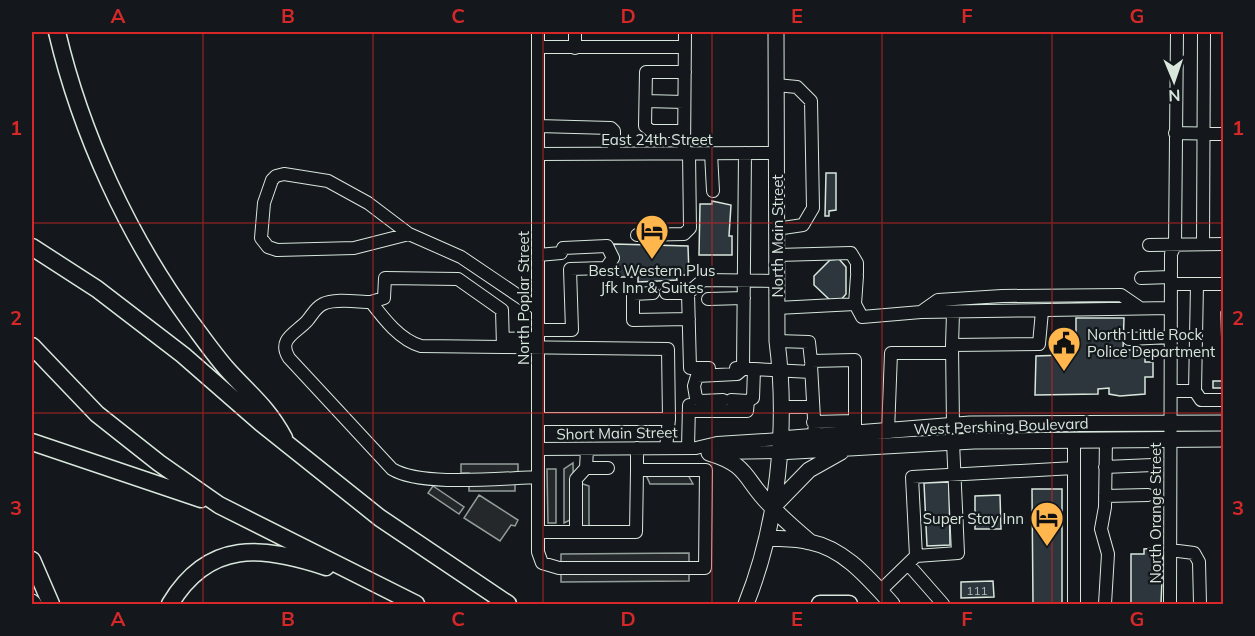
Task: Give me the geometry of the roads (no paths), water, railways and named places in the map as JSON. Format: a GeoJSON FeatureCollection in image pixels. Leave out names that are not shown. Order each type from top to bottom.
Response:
{"type":"FeatureCollection","features":[{"type":"Feature","properties":{"kind":"highway"},"geometry":{"type":"LineString","coordinates":[[57,32],[93,145],[136,235],[189,319],[226,368],[272,414],[286,442]]}},
{"type":"Feature","properties":{"kind":"highway"},"geometry":{"type":"LineString","coordinates":[[32,247],[65,267],[127,312],[380,518],[508,604]]}},
{"type":"Feature","properties":{"kind":"highway"},"geometry":{"type":"LineString","coordinates":[[32,346],[97,414],[139,449],[219,505],[416,604]]}},
{"type":"Feature","properties":{"kind":"highway"},"geometry":{"type":"LineString","coordinates":[[32,442],[219,505]]}},
{"type":"Feature","properties":{"kind":"highway"},"geometry":{"type":"LineString","coordinates":[[170,604],[179,590],[199,570],[224,556],[237,552],[266,552],[289,556],[365,579]]}},
{"type":"Feature","properties":{"kind":"highway"},"geometry":{"type":"LineString","coordinates":[[32,560],[51,604]]}},
{"type":"Feature","properties":{"kind":"highway"},"geometry":{"type":"LineString","coordinates":[[820,604],[849,604]]}},
{"type":"Feature","properties":{"kind":"main road","name":"North Main Street"},"geometry":{"type":"LineString","coordinates":[[747,604],[767,538],[781,448],[781,372],[777,341],[776,32]]}},
{"type":"Feature","properties":{"kind":"main road","name":"West Pershing Boulevard"},"geometry":{"type":"LineString","coordinates":[[781,448],[854,435],[953,425],[1224,423]]}},
{"type":"Feature","properties":{"kind":"main road","name":"West Pershing Boulevard"},"geometry":{"type":"LineString","coordinates":[[781,448],[814,429],[854,435],[953,442],[1224,439]]}},
{"type":"Feature","properties":{"kind":"main road"},"geometry":{"type":"LineString","coordinates":[[772,508],[809,470],[835,453],[854,435]]}},
{"type":"Feature","properties":{"kind":"main road"},"geometry":{"type":"LineString","coordinates":[[697,449],[729,459],[741,468],[772,508],[809,541],[850,561],[892,604]]}},
{"type":"Feature","properties":{"kind":"main road"},"geometry":{"type":"LineString","coordinates":[[767,538],[809,541]]}},
{"type":"Feature","properties":{"kind":"street","name":"North Poplar Street"},"geometry":{"type":"LineString","coordinates":[[538,32],[538,552],[542,563],[559,568],[705,568],[706,470]]}},
{"type":"Feature","properties":{"kind":"street"},"geometry":{"type":"LineString","coordinates":[[575,32],[575,48]]}},
{"type":"Feature","properties":{"kind":"street"},"geometry":{"type":"LineString","coordinates":[[637,235],[684,234],[690,228],[684,131],[685,32]]}},
{"type":"Feature","properties":{"kind":"street","name":"North Orange Street"},"geometry":{"type":"LineString","coordinates":[[1170,604],[1171,254],[1175,245],[1178,32]]}},
{"type":"Feature","properties":{"kind":"street"},"geometry":{"type":"LineString","coordinates":[[1203,244],[1204,32]]}},
{"type":"Feature","properties":{"kind":"street"},"geometry":{"type":"LineString","coordinates":[[538,47],[685,47]]}},
{"type":"Feature","properties":{"kind":"street"},"geometry":{"type":"LineString","coordinates":[[684,72],[646,72],[647,130],[684,131]]}},
{"type":"Feature","properties":{"kind":"street"},"geometry":{"type":"LineString","coordinates":[[776,85],[797,87],[812,101],[813,197],[810,216],[803,225],[796,228],[776,229]]}},
{"type":"Feature","properties":{"kind":"street"},"geometry":{"type":"LineString","coordinates":[[646,101],[684,102]]}},
{"type":"Feature","properties":{"kind":"street"},"geometry":{"type":"LineString","coordinates":[[538,126],[611,128],[614,131],[614,154]]}},
{"type":"Feature","properties":{"kind":"street"},"geometry":{"type":"LineString","coordinates":[[1175,133],[1224,134]]}},
{"type":"Feature","properties":{"kind":"street"},"geometry":{"type":"LineString","coordinates":[[711,153],[713,191]]}},
{"type":"Feature","properties":{"kind":"street"},"geometry":{"type":"LineString","coordinates":[[745,153],[744,298],[753,398],[748,401],[701,401],[696,398],[694,386],[697,376],[737,374],[749,369]]}},
{"type":"Feature","properties":{"kind":"street","name":"East 24th Street"},"geometry":{"type":"LineString","coordinates":[[538,154],[776,153]]}},
{"type":"Feature","properties":{"kind":"street"},"geometry":{"type":"LineString","coordinates":[[409,234],[354,248],[277,250],[268,247],[261,238],[264,203],[272,180],[276,176],[284,174],[328,181],[368,203],[409,234],[461,257],[538,309]]}},
{"type":"Feature","properties":{"kind":"street"},"geometry":{"type":"LineString","coordinates":[[1149,245],[1224,244]]}},
{"type":"Feature","properties":{"kind":"street"},"geometry":{"type":"LineString","coordinates":[[371,302],[387,323],[413,343],[503,343],[538,339],[572,330],[570,269],[606,268],[613,258],[607,246],[563,248],[561,253],[538,255]]}},
{"type":"Feature","properties":{"kind":"street"},"geometry":{"type":"LineString","coordinates":[[777,255],[851,253],[857,263],[855,304],[862,317],[921,312],[1171,308]]}},
{"type":"Feature","properties":{"kind":"street"},"geometry":{"type":"LineString","coordinates":[[503,343],[502,310],[458,279],[385,278],[384,298],[371,302],[325,303],[313,311],[307,321],[287,338],[285,346],[289,358],[393,469],[401,474],[430,479],[538,477]]}},
{"type":"Feature","properties":{"kind":"street"},"geometry":{"type":"LineString","coordinates":[[1141,278],[1197,284],[1224,284]]}},
{"type":"Feature","properties":{"kind":"street"},"geometry":{"type":"LineString","coordinates":[[689,319],[633,320],[633,294],[688,293],[703,280],[777,281]]}},
{"type":"Feature","properties":{"kind":"street"},"geometry":{"type":"LineString","coordinates":[[1197,284],[1195,391],[1202,400],[1224,400]]}},
{"type":"Feature","properties":{"kind":"street"},"geometry":{"type":"LineString","coordinates":[[637,470],[706,470],[697,449],[689,411],[688,293]]}},
{"type":"Feature","properties":{"kind":"street"},"geometry":{"type":"LineString","coordinates":[[921,312],[938,300],[1002,296],[1121,295],[1140,308]]}},
{"type":"Feature","properties":{"kind":"street"},"geometry":{"type":"LineString","coordinates":[[708,299],[744,298]]}},
{"type":"Feature","properties":{"kind":"street"},"geometry":{"type":"LineString","coordinates":[[777,308],[855,304]]}},
{"type":"Feature","properties":{"kind":"street"},"geometry":{"type":"LineString","coordinates":[[888,432],[891,353],[1039,344],[1042,311]]}},
{"type":"Feature","properties":{"kind":"street"},"geometry":{"type":"LineString","coordinates":[[953,313],[953,425]]}},
{"type":"Feature","properties":{"kind":"street"},"geometry":{"type":"LineString","coordinates":[[1129,339],[1171,338]]}},
{"type":"Feature","properties":{"kind":"street"},"geometry":{"type":"LineString","coordinates":[[538,339],[669,349],[669,419],[666,448]]}},
{"type":"Feature","properties":{"kind":"street"},"geometry":{"type":"LineString","coordinates":[[777,341],[809,342],[814,429]]}},
{"type":"Feature","properties":{"kind":"street"},"geometry":{"type":"LineString","coordinates":[[690,368],[781,372],[855,360],[854,435]]}},
{"type":"Feature","properties":{"kind":"street"},"geometry":{"type":"LineString","coordinates":[[1171,391],[1195,391]]}},
{"type":"Feature","properties":{"kind":"street"},"geometry":{"type":"LineString","coordinates":[[689,411],[747,411],[748,401]]}},
{"type":"Feature","properties":{"kind":"street"},"geometry":{"type":"LineString","coordinates":[[781,407],[813,407]]}},
{"type":"Feature","properties":{"kind":"street"},"geometry":{"type":"LineString","coordinates":[[538,419],[669,419]]}},
{"type":"Feature","properties":{"kind":"street"},"geometry":{"type":"LineString","coordinates":[[1074,439],[1074,604]]}},
{"type":"Feature","properties":{"kind":"street"},"geometry":{"type":"LineString","coordinates":[[1105,604],[1108,554],[1101,530],[1106,496],[1106,439]]}},
{"type":"Feature","properties":{"kind":"street"},"geometry":{"type":"LineString","coordinates":[[880,591],[912,560],[958,553],[953,442]]}},
{"type":"Feature","properties":{"kind":"street"},"geometry":{"type":"LineString","coordinates":[[538,532],[636,532],[637,448]]}},
{"type":"Feature","properties":{"kind":"street","name":"Short Main Street"},"geometry":{"type":"LineString","coordinates":[[538,449],[781,448]]}},
{"type":"Feature","properties":{"kind":"street"},"geometry":{"type":"LineString","coordinates":[[576,532],[576,479],[586,468],[586,449]]}},
{"type":"Feature","properties":{"kind":"street"},"geometry":{"type":"LineString","coordinates":[[1106,467],[1153,465]]}},
{"type":"Feature","properties":{"kind":"street"},"geometry":{"type":"LineString","coordinates":[[586,468],[608,468]]}},
{"type":"Feature","properties":{"kind":"street"},"geometry":{"type":"LineString","coordinates":[[943,604],[912,560],[912,477],[1074,468]]}},
{"type":"Feature","properties":{"kind":"street"},"geometry":{"type":"LineString","coordinates":[[1106,496],[1148,495]]}},
{"type":"Feature","properties":{"kind":"street"},"geometry":{"type":"LineString","coordinates":[[1170,550],[1194,552],[1199,562],[1200,604]]}},
{"type":"Feature","properties":{"kind":"place","name":"Best Western Plus Jfk Inn & Suites"},"geometry":{"type":"Point","coordinates":[652,260]}},
{"type":"Feature","properties":{"kind":"place","name":"North Little Rock Police Department"},"geometry":{"type":"Point","coordinates":[1064,372]}},
{"type":"Feature","properties":{"kind":"place","name":"Super Stay Inn"},"geometry":{"type":"Point","coordinates":[1047,547]}}]}
